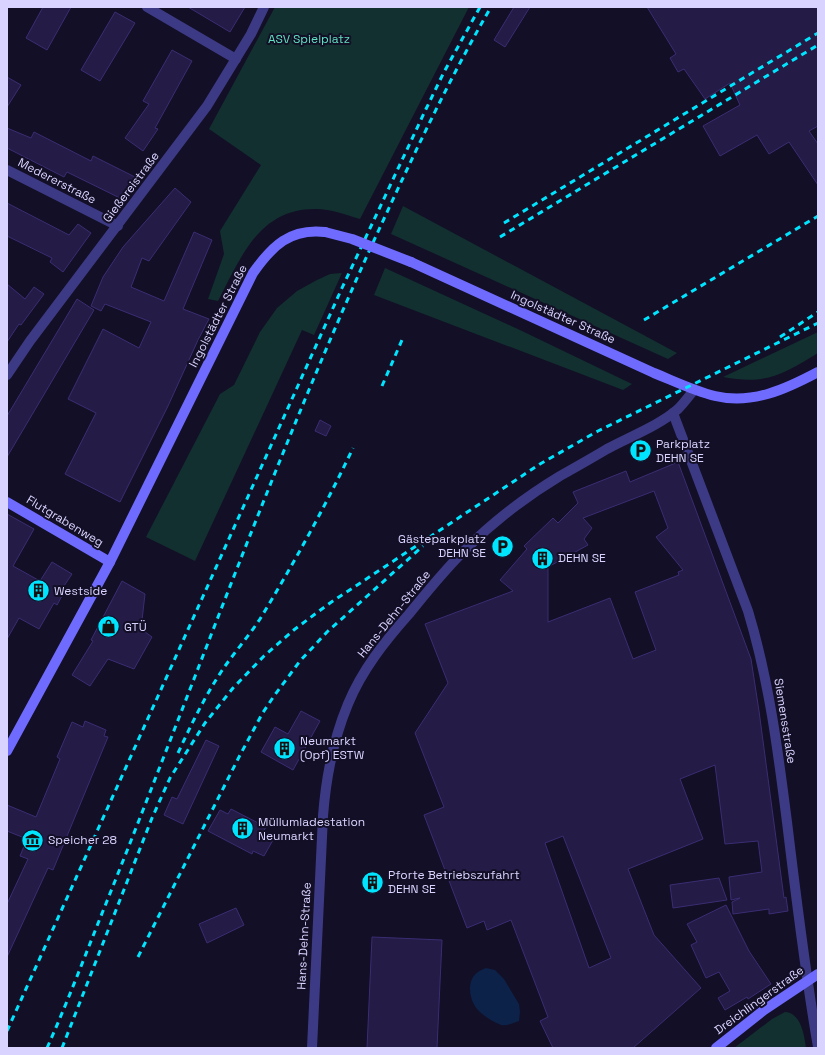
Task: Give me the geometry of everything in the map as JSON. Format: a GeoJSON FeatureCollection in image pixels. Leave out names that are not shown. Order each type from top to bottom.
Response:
{"type":"FeatureCollection","features":[{"type":"Feature","properties":{"kind":"street"},"geometry":{"type":"LineString","coordinates":[[147,7],[236,59]]}},
{"type":"Feature","properties":{"kind":"street","name":"Gießereistraße"},"geometry":{"type":"LineString","coordinates":[[7,375],[30,341],[207,106],[236,59],[264,7]]}},
{"type":"Feature","properties":{"kind":"street","name":"Medererstraße"},"geometry":{"type":"LineString","coordinates":[[7,170],[118,226]]}},
{"type":"Feature","properties":{"kind":"street","name":"Ingolstädter Straße"},"geometry":{"type":"LineString","coordinates":[[7,751],[110,562],[253,273],[263,258],[285,239],[305,231],[325,232],[352,239],[411,262],[694,390],[721,397],[753,397],[781,390],[818,372]]}},
{"type":"Feature","properties":{"kind":"street","name":"Hans-Dehn-Straße"},"geometry":{"type":"LineString","coordinates":[[312,1048],[323,816],[326,787],[330,760],[339,727],[348,704],[367,667],[394,632],[453,563],[480,536],[502,518],[558,478],[606,449],[673,413],[683,404],[694,390]]}},
{"type":"Feature","properties":{"kind":"street","name":"Siemensstraße"},"geometry":{"type":"LineString","coordinates":[[673,413],[748,611],[758,644],[769,695],[807,981],[818,1047]]}},
{"type":"Feature","properties":{"kind":"street","name":"Flutgrabenweg"},"geometry":{"type":"LineString","coordinates":[[7,502],[110,562]]}},
{"type":"Feature","properties":{"kind":"street","name":"Dreichlingerstraße"},"geometry":{"type":"LineString","coordinates":[[716,1048],[764,1010],[818,974]]}},
{"type":"Feature","properties":{"kind":"green space","name":"ASV Spielplatz"},"geometry":{"type":"Polygon","coordinates":[[[275,7],[469,7],[360,219],[322,209],[296,211],[280,217],[266,227],[254,239],[244,253],[218,301],[208,299],[224,254],[220,231],[261,165],[209,129],[275,7]]]}},
{"type":"Feature","properties":{"kind":"green space"},"geometry":{"type":"Polygon","coordinates":[[[403,206],[677,353],[668,359],[391,234],[403,206]]]}},
{"type":"Feature","properties":{"kind":"green space"},"geometry":{"type":"Polygon","coordinates":[[[385,268],[522,331],[632,384],[623,390],[374,295],[385,268]]]}},
{"type":"Feature","properties":{"kind":"green space"},"geometry":{"type":"Polygon","coordinates":[[[342,273],[314,335],[302,330],[195,561],[146,537],[220,394],[234,385],[260,332],[277,308],[297,291],[317,280],[330,274],[342,273]]]}},
{"type":"Feature","properties":{"kind":"green space"},"geometry":{"type":"Polygon","coordinates":[[[818,332],[818,353],[794,367],[762,379],[751,380],[723,377],[818,332]]]}},
{"type":"Feature","properties":{"kind":"green space"},"geometry":{"type":"Polygon","coordinates":[[[785,1012],[795,1016],[801,1025],[806,1048],[734,1048],[772,1019],[785,1012]]]}},
{"type":"Feature","properties":{"kind":"water"},"geometry":{"type":"Polygon","coordinates":[[[486,968],[495,970],[504,979],[519,1004],[519,1021],[508,1025],[501,1025],[485,1016],[474,1005],[470,985],[474,975],[486,968]]]}},
{"type":"Feature","properties":{"kind":"building"},"geometry":{"type":"Polygon","coordinates":[[[43,7],[71,7],[47,50],[26,38],[43,7]]]}},
{"type":"Feature","properties":{"kind":"building"},"geometry":{"type":"Polygon","coordinates":[[[188,7],[245,7],[230,32],[188,7]]]}},
{"type":"Feature","properties":{"kind":"building"},"geometry":{"type":"Polygon","coordinates":[[[514,7],[530,7],[505,47],[494,40],[514,7]]]}},
{"type":"Feature","properties":{"kind":"building"},"geometry":{"type":"Polygon","coordinates":[[[647,7],[818,7],[818,126],[809,131],[818,144],[818,185],[789,142],[769,154],[757,135],[720,156],[703,126],[740,105],[730,83],[705,99],[684,69],[678,72],[670,58],[676,54],[647,7]]]}},
{"type":"Feature","properties":{"kind":"building"},"geometry":{"type":"Polygon","coordinates":[[[115,12],[135,23],[100,81],[81,70],[115,12]]]}},
{"type":"Feature","properties":{"kind":"building"},"geometry":{"type":"Polygon","coordinates":[[[172,50],[192,61],[155,128],[158,129],[143,151],[125,138],[149,104],[143,101],[172,50]]]}},
{"type":"Feature","properties":{"kind":"building"},"geometry":{"type":"Polygon","coordinates":[[[7,77],[21,85],[7,107],[7,77]]]}},
{"type":"Feature","properties":{"kind":"building"},"geometry":{"type":"Polygon","coordinates":[[[7,128],[31,138],[34,132],[91,161],[93,156],[137,178],[126,201],[67,172],[64,177],[7,148],[7,128]]]}},
{"type":"Feature","properties":{"kind":"building"},"geometry":{"type":"Polygon","coordinates":[[[175,188],[191,202],[149,261],[142,258],[131,287],[164,301],[194,232],[212,240],[183,309],[209,319],[120,502],[65,474],[96,413],[68,399],[103,329],[139,348],[151,322],[105,304],[101,311],[91,306],[103,277],[123,247],[175,188]]]}},
{"type":"Feature","properties":{"kind":"building"},"geometry":{"type":"Polygon","coordinates":[[[7,203],[69,235],[78,224],[91,233],[63,272],[50,262],[52,258],[7,236],[7,203]]]}},
{"type":"Feature","properties":{"kind":"building"},"geometry":{"type":"Polygon","coordinates":[[[7,284],[25,299],[34,287],[44,294],[21,325],[19,324],[7,342],[7,284]]]}},
{"type":"Feature","properties":{"kind":"building"},"geometry":{"type":"Polygon","coordinates":[[[77,299],[94,310],[7,457],[7,416],[77,299]]]}},
{"type":"Feature","properties":{"kind":"building"},"geometry":{"type":"Polygon","coordinates":[[[320,420],[331,426],[326,436],[315,431],[320,420]]]}},
{"type":"Feature","properties":{"kind":"building"},"geometry":{"type":"Polygon","coordinates":[[[678,462],[751,659],[784,898],[786,897],[788,911],[769,914],[769,909],[733,914],[732,902],[740,898],[731,900],[729,877],[762,872],[758,841],[725,844],[715,765],[680,779],[703,839],[628,869],[654,935],[701,988],[633,1048],[553,1048],[540,1021],[548,1017],[511,920],[487,930],[484,921],[467,928],[424,815],[444,807],[415,733],[448,683],[425,624],[513,591],[500,580],[527,549],[524,546],[553,518],[558,523],[578,503],[573,492],[626,471],[630,482],[678,462]],[[654,491],[583,518],[592,528],[584,539],[588,545],[548,567],[548,622],[610,598],[633,659],[656,650],[635,592],[679,575],[678,572],[683,570],[656,537],[668,528],[654,491]],[[563,836],[545,843],[589,968],[611,958],[563,836]]]}},
{"type":"Feature","properties":{"kind":"building"},"geometry":{"type":"Polygon","coordinates":[[[7,514],[34,529],[13,566],[40,581],[52,562],[72,574],[60,592],[63,594],[57,605],[54,603],[39,629],[19,618],[7,639],[7,514]]]}},
{"type":"Feature","properties":{"kind":"building"},"geometry":{"type":"Polygon","coordinates":[[[122,581],[145,594],[141,629],[152,637],[134,669],[108,659],[90,686],[72,675],[93,641],[91,640],[122,581]]]}},
{"type":"Feature","properties":{"kind":"building","name":"Neumarkt (Opf) ESTW"},"geometry":{"type":"Polygon","coordinates":[[[301,711],[320,721],[293,770],[261,752],[275,727],[288,734],[301,711]]]}},
{"type":"Feature","properties":{"kind":"building"},"geometry":{"type":"Polygon","coordinates":[[[85,721],[106,730],[104,736],[108,737],[53,870],[48,868],[7,957],[7,904],[28,859],[20,856],[27,839],[7,831],[7,805],[36,817],[60,759],[57,757],[72,722],[83,727],[85,721]]]}},
{"type":"Feature","properties":{"kind":"building"},"geometry":{"type":"Polygon","coordinates":[[[206,740],[219,746],[183,824],[164,815],[172,797],[177,799],[206,740]]]}},
{"type":"Feature","properties":{"kind":"building","name":"Müllumladestation Neumarkt"},"geometry":{"type":"Polygon","coordinates":[[[231,809],[266,827],[261,835],[273,840],[264,856],[253,851],[252,854],[208,831],[220,810],[228,814],[231,809]]]}},
{"type":"Feature","properties":{"kind":"building","name":"Pforte Betriebszufahrt DEHN SE"},"geometry":{"type":"Polygon","coordinates":[[[373,872],[383,883],[372,892],[362,881],[373,872]]]}},
{"type":"Feature","properties":{"kind":"building"},"geometry":{"type":"Polygon","coordinates":[[[719,878],[727,900],[673,908],[670,885],[719,878]]]}},
{"type":"Feature","properties":{"kind":"building"},"geometry":{"type":"Polygon","coordinates":[[[726,905],[749,951],[771,984],[748,999],[747,997],[725,1010],[718,998],[730,991],[719,972],[706,978],[691,945],[697,942],[687,924],[726,905]]]}},
{"type":"Feature","properties":{"kind":"building"},"geometry":{"type":"Polygon","coordinates":[[[236,908],[244,925],[207,943],[199,924],[236,908]]]}},
{"type":"Feature","properties":{"kind":"building"},"geometry":{"type":"Polygon","coordinates":[[[372,937],[442,940],[437,1048],[367,1048],[372,937]]]}},
{"type":"Feature","properties":{"kind":"railway"},"geometry":{"type":"LineString","coordinates":[[7,1031],[342,288],[444,72],[480,7]]}},
{"type":"Feature","properties":{"kind":"railway"},"geometry":{"type":"LineString","coordinates":[[47,1048],[70,995],[270,485],[339,318],[431,120],[491,7]]}},
{"type":"Feature","properties":{"kind":"railway"},"geometry":{"type":"LineString","coordinates":[[504,223],[818,33]]}},
{"type":"Feature","properties":{"kind":"railway"},"geometry":{"type":"LineString","coordinates":[[500,237],[818,45]]}},
{"type":"Feature","properties":{"kind":"railway"},"geometry":{"type":"LineString","coordinates":[[644,320],[818,216]]}},
{"type":"Feature","properties":{"kind":"railway"},"geometry":{"type":"LineString","coordinates":[[780,337],[818,312]]}},
{"type":"Feature","properties":{"kind":"railway"},"geometry":{"type":"LineString","coordinates":[[62,1048],[152,818],[170,778],[205,723],[233,688],[264,656],[295,629],[330,603],[540,464],[598,431],[818,323]]}},
{"type":"Feature","properties":{"kind":"railway"},"geometry":{"type":"LineString","coordinates":[[382,386],[402,340]]}},
{"type":"Feature","properties":{"kind":"railway"},"geometry":{"type":"LineString","coordinates":[[178,753],[198,712],[215,682],[260,619],[285,577],[309,535],[353,448]]}},
{"type":"Feature","properties":{"kind":"railway"},"geometry":{"type":"LineString","coordinates":[[138,957],[239,757],[262,714],[274,696],[300,661],[327,632],[423,546]]}},
{"type":"Feature","properties":{"kind":"place","name":"Parkplatz DEHN SE"},"geometry":{"type":"Point","coordinates":[640,451]}},
{"type":"Feature","properties":{"kind":"place","name":"Gästeparkplatz DEHN SE"},"geometry":{"type":"Point","coordinates":[502,546]}},
{"type":"Feature","properties":{"kind":"place","name":"DEHN SE"},"geometry":{"type":"Point","coordinates":[542,558]}},
{"type":"Feature","properties":{"kind":"place","name":"Westside"},"geometry":{"type":"Point","coordinates":[39,591]}},
{"type":"Feature","properties":{"kind":"place","name":"GTÜ"},"geometry":{"type":"Point","coordinates":[109,627]}},
{"type":"Feature","properties":{"kind":"place","name":"Neumarkt (Opf) ESTW"},"geometry":{"type":"Point","coordinates":[284,748]}},
{"type":"Feature","properties":{"kind":"place","name":"Müllumladestation Neumarkt"},"geometry":{"type":"Point","coordinates":[242,829]}},
{"type":"Feature","properties":{"kind":"place","name":"Speicher 28"},"geometry":{"type":"Point","coordinates":[32,840]}},
{"type":"Feature","properties":{"kind":"place","name":"Pforte Betriebszufahrt DEHN SE"},"geometry":{"type":"Point","coordinates":[373,882]}}]}
